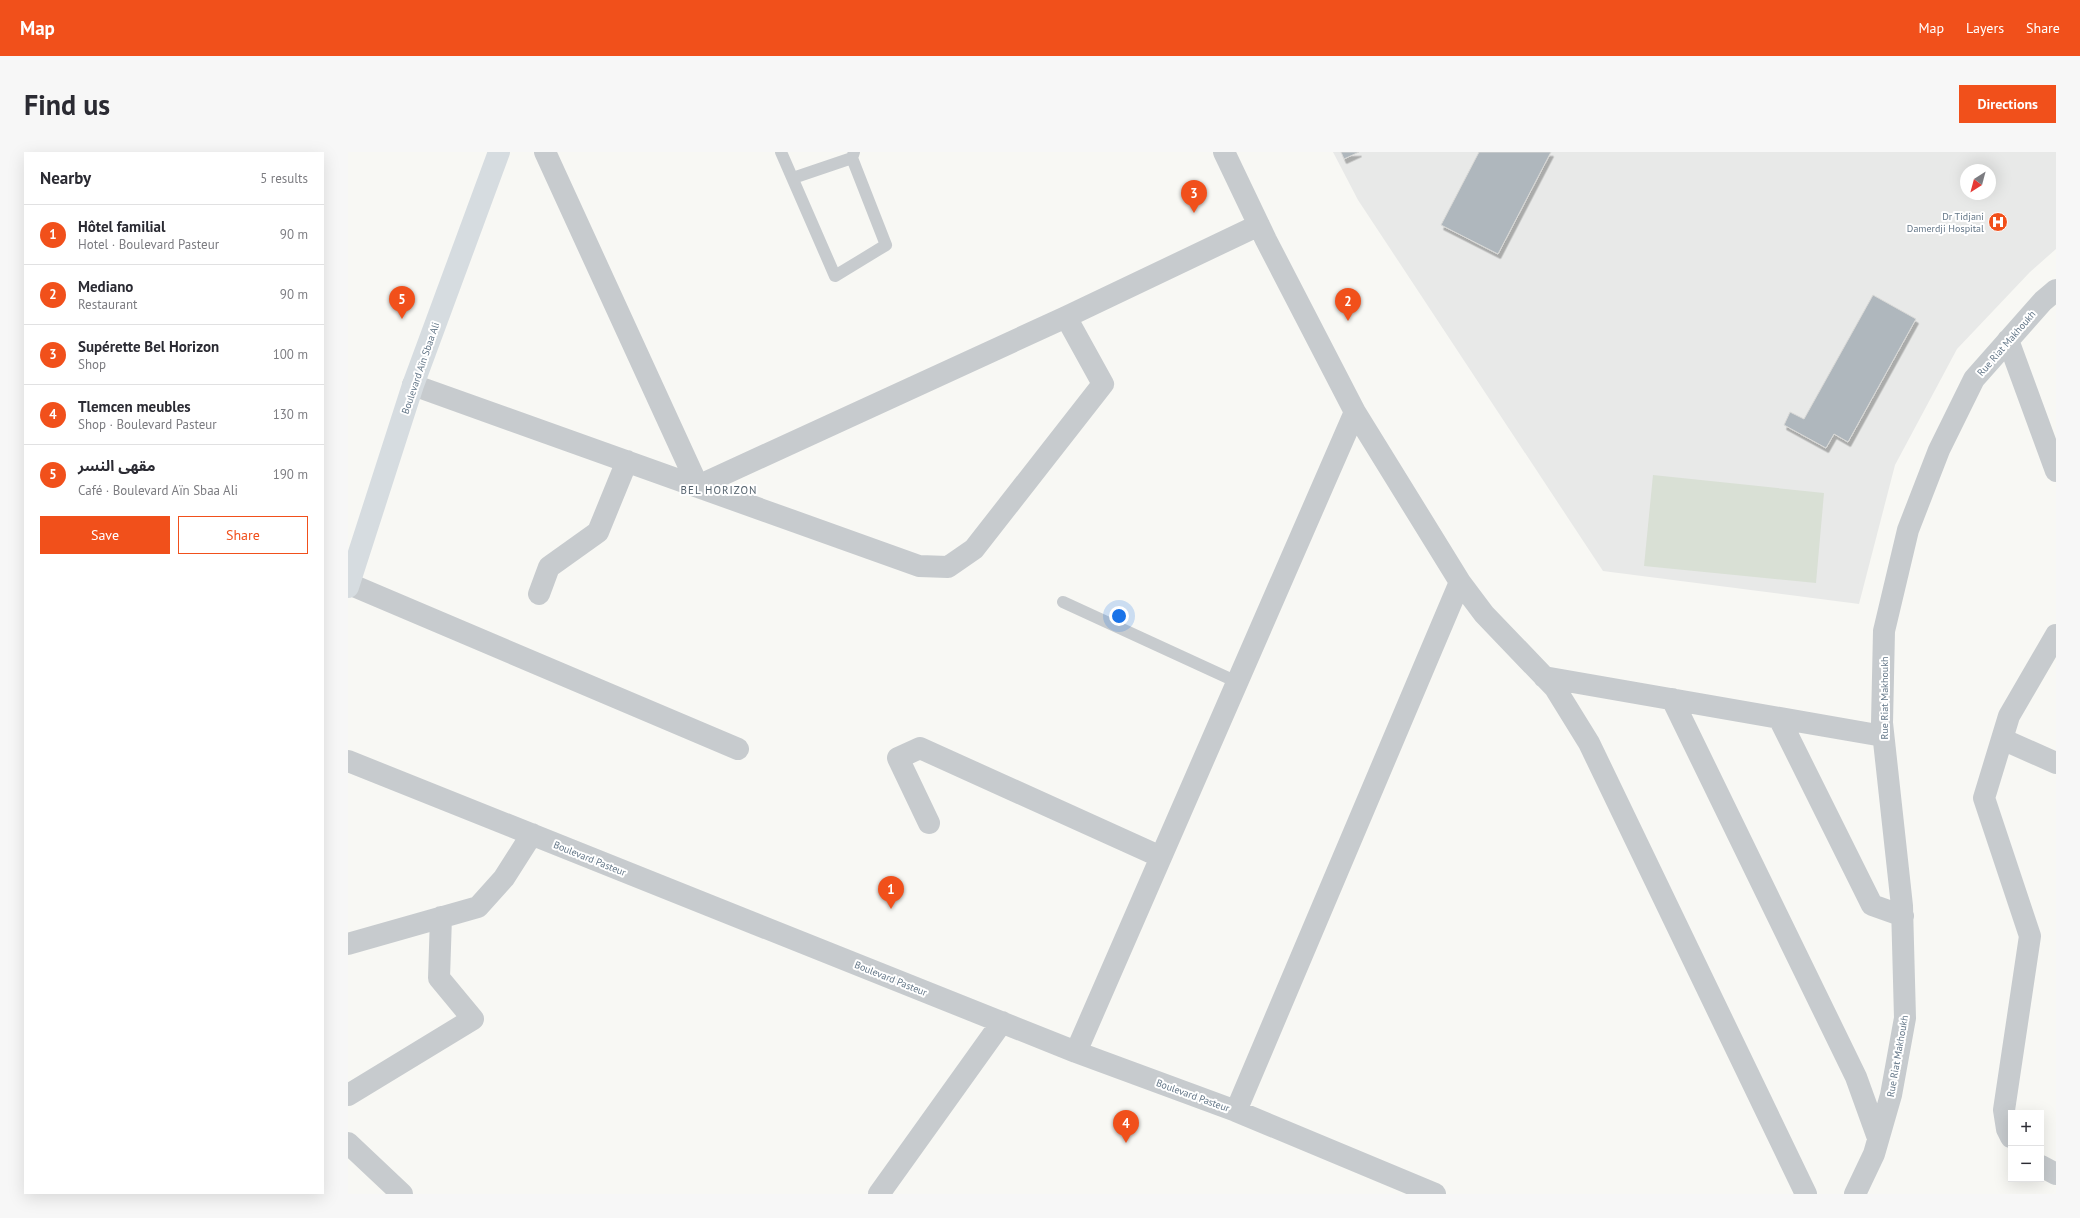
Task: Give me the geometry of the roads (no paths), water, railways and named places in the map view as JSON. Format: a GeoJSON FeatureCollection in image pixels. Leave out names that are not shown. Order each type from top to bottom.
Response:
{"type":"FeatureCollection","features":[{"type":"Feature","properties":{"kind":"main road","name":"Boulevard Aïn Sbaa Ali"},"geometry":{"type":"LineString","coordinates":[[349,586],[413,385],[499,152]]}},
{"type":"Feature","properties":{"kind":"street"},"geometry":{"type":"LineString","coordinates":[[545,152],[698,486]]}},
{"type":"Feature","properties":{"kind":"street"},"geometry":{"type":"LineString","coordinates":[[1224,152],[1259,225],[1355,412],[1460,582],[1484,614],[1555,688],[1589,743],[1806,1194]]}},
{"type":"Feature","properties":{"kind":"street"},"geometry":{"type":"LineString","coordinates":[[698,486],[1066,317],[1259,225]]}},
{"type":"Feature","properties":{"kind":"street","name":"Rue Riat Makhoukh"},"geometry":{"type":"LineString","coordinates":[[1855,1194],[1874,1154],[1892,1095],[1905,1018],[1903,916],[1883,736],[1884,631],[1908,530],[1939,450],[1974,379],[2043,300],[2056,290]]}},
{"type":"Feature","properties":{"kind":"street"},"geometry":{"type":"LineString","coordinates":[[413,385],[920,566],[948,567],[974,549],[1103,384],[1066,317]]}},
{"type":"Feature","properties":{"kind":"street"},"geometry":{"type":"LineString","coordinates":[[2008,340],[2056,471]]}},
{"type":"Feature","properties":{"kind":"street"},"geometry":{"type":"LineString","coordinates":[[1076,1052],[1355,412]]}},
{"type":"Feature","properties":{"kind":"street"},"geometry":{"type":"LineString","coordinates":[[539,594],[549,566],[598,532],[627,461]]}},
{"type":"Feature","properties":{"kind":"street"},"geometry":{"type":"LineString","coordinates":[[1236,1111],[1460,582]]}},
{"type":"Feature","properties":{"kind":"street"},"geometry":{"type":"LineString","coordinates":[[349,586],[738,749]]}},
{"type":"Feature","properties":{"kind":"street"},"geometry":{"type":"LineString","coordinates":[[2008,1131],[2004,1110],[2030,936],[1984,798],[2009,716],[2056,635]]}},
{"type":"Feature","properties":{"kind":"street"},"geometry":{"type":"LineString","coordinates":[[1544,677],[1883,736]]}},
{"type":"Feature","properties":{"kind":"street"},"geometry":{"type":"LineString","coordinates":[[1672,699],[1856,1077],[1878,1138]]}},
{"type":"Feature","properties":{"kind":"street"},"geometry":{"type":"LineString","coordinates":[[1779,718],[1872,905],[1903,916]]}},
{"type":"Feature","properties":{"kind":"street"},"geometry":{"type":"LineString","coordinates":[[2002,739],[2056,763]]}},
{"type":"Feature","properties":{"kind":"street"},"geometry":{"type":"LineString","coordinates":[[929,822],[898,758],[920,748],[1161,857]]}},
{"type":"Feature","properties":{"kind":"street","name":"Boulevard Pasteur"},"geometry":{"type":"LineString","coordinates":[[348,761],[1076,1052],[1236,1111],[1435,1194]]}},
{"type":"Feature","properties":{"kind":"street"},"geometry":{"type":"LineString","coordinates":[[348,944],[478,907],[504,878],[532,834]]}},
{"type":"Feature","properties":{"kind":"street"},"geometry":{"type":"LineString","coordinates":[[348,1095],[473,1019],[439,978],[441,917]]}},
{"type":"Feature","properties":{"kind":"street"},"geometry":{"type":"LineString","coordinates":[[879,1194],[1002,1022]]}},
{"type":"Feature","properties":{"kind":"street"},"geometry":{"type":"LineString","coordinates":[[348,1143],[402,1194]]}},
{"type":"Feature","properties":{"kind":"street"},"geometry":{"type":"LineString","coordinates":[[2044,1168],[2056,1174]]}},
{"type":"Feature","properties":{"kind":"lane"},"geometry":{"type":"LineString","coordinates":[[781,152],[835,276],[886,245],[853,155],[793,178]]}},
{"type":"Feature","properties":{"kind":"lane"},"geometry":{"type":"LineString","coordinates":[[1063,602],[1237,682]]}},
{"type":"Feature","properties":{"kind":"place","name":"Supérette Bel Horizon"},"geometry":{"type":"Point","coordinates":[1194,213]}},
{"type":"Feature","properties":{"kind":"place","name":"Dr Tidjani Damerdji Hospital"},"geometry":{"type":"Point","coordinates":[1998,222]}},
{"type":"Feature","properties":{"kind":"place","name":"مقهى النسر"},"geometry":{"type":"Point","coordinates":[402,319]}},
{"type":"Feature","properties":{"kind":"place","name":"Mediano"},"geometry":{"type":"Point","coordinates":[1348,321]}},
{"type":"Feature","properties":{"kind":"place","name":"Hôtel familial"},"geometry":{"type":"Point","coordinates":[891,909]}},
{"type":"Feature","properties":{"kind":"place","name":"Tlemcen meubles"},"geometry":{"type":"Point","coordinates":[1126,1143]}},
{"type":"Feature","properties":{"kind":"district","name":"BEL HORIZON"},"geometry":{"type":"Point","coordinates":[719,490]}}]}
